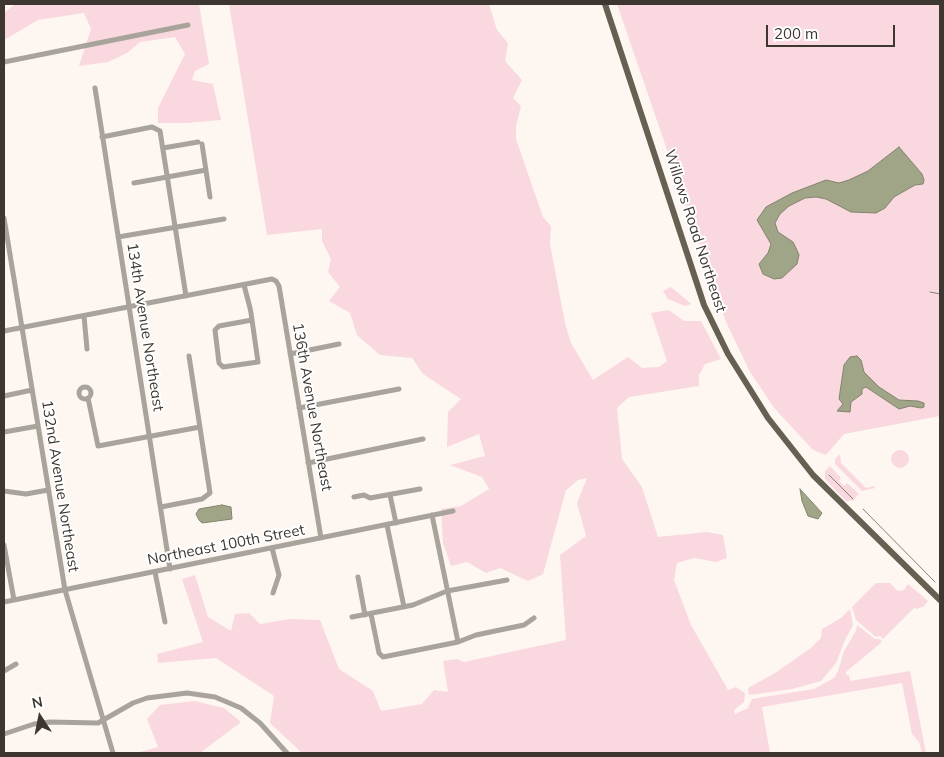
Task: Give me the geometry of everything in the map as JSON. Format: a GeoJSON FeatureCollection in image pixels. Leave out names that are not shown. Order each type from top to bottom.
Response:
{"type":"FeatureCollection","features":[{"type":"Feature","properties":{"kind":"main road","name":"Willows Road Northeast"},"geometry":{"type":"LineString","coordinates":[[605,4],[704,305],[728,354],[768,418],[813,475],[940,600]]}},
{"type":"Feature","properties":{"kind":"street"},"geometry":{"type":"LineString","coordinates":[[4,62],[188,25]]}},
{"type":"Feature","properties":{"kind":"street","name":"134th Avenue Northeast"},"geometry":{"type":"LineString","coordinates":[[96,88],[170,569]]}},
{"type":"Feature","properties":{"kind":"street"},"geometry":{"type":"LineString","coordinates":[[102,136],[152,127],[158,128],[164,148],[186,296]]}},
{"type":"Feature","properties":{"kind":"street"},"geometry":{"type":"LineString","coordinates":[[164,148],[200,143],[210,197]]}},
{"type":"Feature","properties":{"kind":"street"},"geometry":{"type":"LineString","coordinates":[[134,183],[206,170]]}},
{"type":"Feature","properties":{"kind":"street","name":"132nd Avenue Northeast"},"geometry":{"type":"LineString","coordinates":[[4,218],[65,590],[113,753]]}},
{"type":"Feature","properties":{"kind":"street"},"geometry":{"type":"LineString","coordinates":[[118,237],[224,219]]}},
{"type":"Feature","properties":{"kind":"street","name":"136th Avenue Northeast"},"geometry":{"type":"LineString","coordinates":[[244,285],[272,279],[279,286],[321,538]]}},
{"type":"Feature","properties":{"kind":"street"},"geometry":{"type":"LineString","coordinates":[[4,331],[244,285],[252,320],[258,362],[223,367],[219,363],[215,330],[219,326],[252,320]]}},
{"type":"Feature","properties":{"kind":"street"},"geometry":{"type":"LineString","coordinates":[[84,316],[87,349]]}},
{"type":"Feature","properties":{"kind":"street"},"geometry":{"type":"LineString","coordinates":[[290,354],[339,344]]}},
{"type":"Feature","properties":{"kind":"street"},"geometry":{"type":"LineString","coordinates":[[161,508],[208,496],[210,489],[189,356]]}},
{"type":"Feature","properties":{"kind":"street"},"geometry":{"type":"LineString","coordinates":[[299,408],[399,389]]}},
{"type":"Feature","properties":{"kind":"street"},"geometry":{"type":"LineString","coordinates":[[4,396],[32,390]]}},
{"type":"Feature","properties":{"kind":"street"},"geometry":{"type":"LineString","coordinates":[[88,398],[98,446],[200,427]]}},
{"type":"Feature","properties":{"kind":"street"},"geometry":{"type":"LineString","coordinates":[[4,432],[38,426]]}},
{"type":"Feature","properties":{"kind":"street"},"geometry":{"type":"LineString","coordinates":[[308,463],[423,439]]}},
{"type":"Feature","properties":{"kind":"street"},"geometry":{"type":"LineString","coordinates":[[354,497],[364,495],[370,498],[420,488]]}},
{"type":"Feature","properties":{"kind":"street"},"geometry":{"type":"LineString","coordinates":[[4,491],[26,494],[48,490]]}},
{"type":"Feature","properties":{"kind":"street"},"geometry":{"type":"LineString","coordinates":[[390,495],[396,523]]}},
{"type":"Feature","properties":{"kind":"street","name":"Northeast 100th Street"},"geometry":{"type":"LineString","coordinates":[[4,602],[453,511]]}},
{"type":"Feature","properties":{"kind":"street"},"geometry":{"type":"LineString","coordinates":[[432,516],[458,642]]}},
{"type":"Feature","properties":{"kind":"street"},"geometry":{"type":"LineString","coordinates":[[387,525],[404,607]]}},
{"type":"Feature","properties":{"kind":"street"},"geometry":{"type":"LineString","coordinates":[[4,545],[14,600]]}},
{"type":"Feature","properties":{"kind":"street"},"geometry":{"type":"LineString","coordinates":[[272,548],[278,575],[273,593]]}},
{"type":"Feature","properties":{"kind":"street"},"geometry":{"type":"LineString","coordinates":[[155,572],[165,622]]}},
{"type":"Feature","properties":{"kind":"street"},"geometry":{"type":"LineString","coordinates":[[358,577],[379,653],[383,657],[458,642],[476,635],[524,625],[534,618]]}},
{"type":"Feature","properties":{"kind":"street"},"geometry":{"type":"LineString","coordinates":[[352,617],[404,607],[447,592],[507,580]]}},
{"type":"Feature","properties":{"kind":"street"},"geometry":{"type":"LineString","coordinates":[[4,671],[16,664]]}},
{"type":"Feature","properties":{"kind":"street"},"geometry":{"type":"LineString","coordinates":[[4,734],[34,724],[70,721],[94,723],[104,721],[133,703],[175,693],[188,692],[215,697],[241,708],[260,723],[287,753]]}},
{"type":"Feature","properties":{"kind":"shaded area"},"geometry":{"type":"Polygon","coordinates":[[[15,4],[199,4],[209,64],[195,71],[192,80],[213,84],[221,120],[158,123],[158,108],[185,54],[175,37],[140,42],[127,53],[108,62],[79,66],[91,29],[84,13],[38,20],[4,40],[4,13],[15,4]]]}},
{"type":"Feature","properties":{"kind":"shaded area"},"geometry":{"type":"Polygon","coordinates":[[[229,4],[489,4],[497,30],[508,43],[505,61],[522,80],[513,98],[521,106],[516,126],[516,139],[543,217],[551,226],[550,244],[565,323],[571,343],[593,380],[628,357],[642,368],[659,367],[667,361],[651,313],[669,310],[684,321],[701,321],[721,359],[705,364],[699,375],[699,386],[629,397],[617,408],[622,459],[642,487],[658,537],[707,532],[723,535],[727,558],[716,562],[694,558],[677,563],[674,580],[691,625],[728,690],[736,687],[745,693],[744,702],[734,710],[735,714],[748,708],[752,699],[814,689],[834,678],[844,651],[856,631],[857,625],[882,642],[846,672],[846,675],[849,675],[850,681],[910,671],[926,753],[922,753],[919,742],[912,734],[902,683],[762,707],[770,753],[302,753],[270,723],[274,696],[216,658],[158,663],[157,654],[203,642],[182,579],[195,575],[208,617],[231,631],[235,614],[249,613],[260,624],[290,619],[320,620],[339,669],[373,691],[381,711],[422,704],[434,690],[448,692],[443,661],[457,659],[464,662],[566,640],[560,555],[586,536],[577,503],[587,478],[578,480],[566,490],[543,574],[528,581],[500,568],[486,573],[467,562],[451,566],[443,543],[441,509],[461,506],[489,489],[482,477],[450,465],[485,456],[479,434],[447,447],[448,412],[461,399],[423,374],[412,358],[380,355],[357,335],[350,313],[329,301],[340,287],[328,272],[331,259],[322,241],[322,229],[267,235],[229,4]]]}},
{"type":"Feature","properties":{"kind":"shaded area"},"geometry":{"type":"Polygon","coordinates":[[[617,4],[940,4],[940,416],[844,434],[826,455],[813,450],[775,409],[750,372],[726,322],[617,4]]]}},
{"type":"Feature","properties":{"kind":"shaded area"},"geometry":{"type":"Polygon","coordinates":[[[899,147],[922,174],[923,184],[915,185],[894,197],[885,208],[876,213],[851,212],[826,199],[816,197],[805,198],[789,206],[780,214],[775,223],[778,232],[793,242],[799,255],[797,264],[782,278],[774,279],[763,274],[759,264],[768,253],[771,244],[757,220],[766,207],[792,193],[826,180],[839,183],[849,180],[868,171],[899,147]]]}},
{"type":"Feature","properties":{"kind":"shaded area"},"geometry":{"type":"Polygon","coordinates":[[[671,287],[691,304],[685,306],[668,299],[663,291],[671,287]]]}},
{"type":"Feature","properties":{"kind":"shaded area"},"geometry":{"type":"Polygon","coordinates":[[[857,356],[861,360],[864,372],[879,387],[899,400],[918,401],[924,403],[924,407],[910,406],[899,409],[866,387],[862,389],[862,394],[851,402],[850,412],[837,411],[843,404],[839,399],[844,365],[850,357],[857,356]]]}},
{"type":"Feature","properties":{"kind":"shaded area"},"geometry":{"type":"Polygon","coordinates":[[[900,450],[906,453],[909,459],[906,465],[900,468],[894,465],[891,459],[894,453],[900,450]]]}},
{"type":"Feature","properties":{"kind":"shaded area"},"geometry":{"type":"Polygon","coordinates":[[[840,454],[841,463],[866,488],[874,486],[875,488],[862,491],[835,464],[835,459],[840,454]]]}},
{"type":"Feature","properties":{"kind":"shaded area"},"geometry":{"type":"Polygon","coordinates":[[[830,466],[841,478],[839,481],[844,486],[847,483],[859,494],[852,501],[846,501],[825,479],[825,471],[830,466]]]}},
{"type":"Feature","properties":{"kind":"shaded area"},"geometry":{"type":"Polygon","coordinates":[[[800,489],[822,513],[818,519],[808,516],[800,489]]]}},
{"type":"Feature","properties":{"kind":"shaded area"},"geometry":{"type":"Polygon","coordinates":[[[222,505],[231,507],[232,519],[202,523],[196,514],[199,509],[222,505]]]}},
{"type":"Feature","properties":{"kind":"shaded area"},"geometry":{"type":"Polygon","coordinates":[[[876,583],[890,583],[898,591],[904,590],[908,584],[928,601],[924,606],[917,609],[914,608],[883,639],[880,636],[876,637],[856,620],[852,607],[876,583]]]}},
{"type":"Feature","properties":{"kind":"shaded area"},"geometry":{"type":"Polygon","coordinates":[[[850,609],[853,625],[836,663],[821,681],[792,689],[749,695],[748,688],[775,673],[811,648],[821,638],[822,629],[841,618],[850,609]]]}},
{"type":"Feature","properties":{"kind":"shaded area"},"geometry":{"type":"Polygon","coordinates":[[[194,701],[224,708],[241,722],[200,753],[136,753],[158,747],[147,719],[160,705],[194,701]]]}},
{"type":"Feature","properties":{"kind":"waterway"},"geometry":{"type":"LineString","coordinates":[[930,292],[940,294]]}},
{"type":"Feature","properties":{"kind":"waterway"},"geometry":{"type":"LineString","coordinates":[[829,475],[853,499]]}},
{"type":"Feature","properties":{"kind":"waterway"},"geometry":{"type":"LineString","coordinates":[[863,509],[935,582]]}}]}
